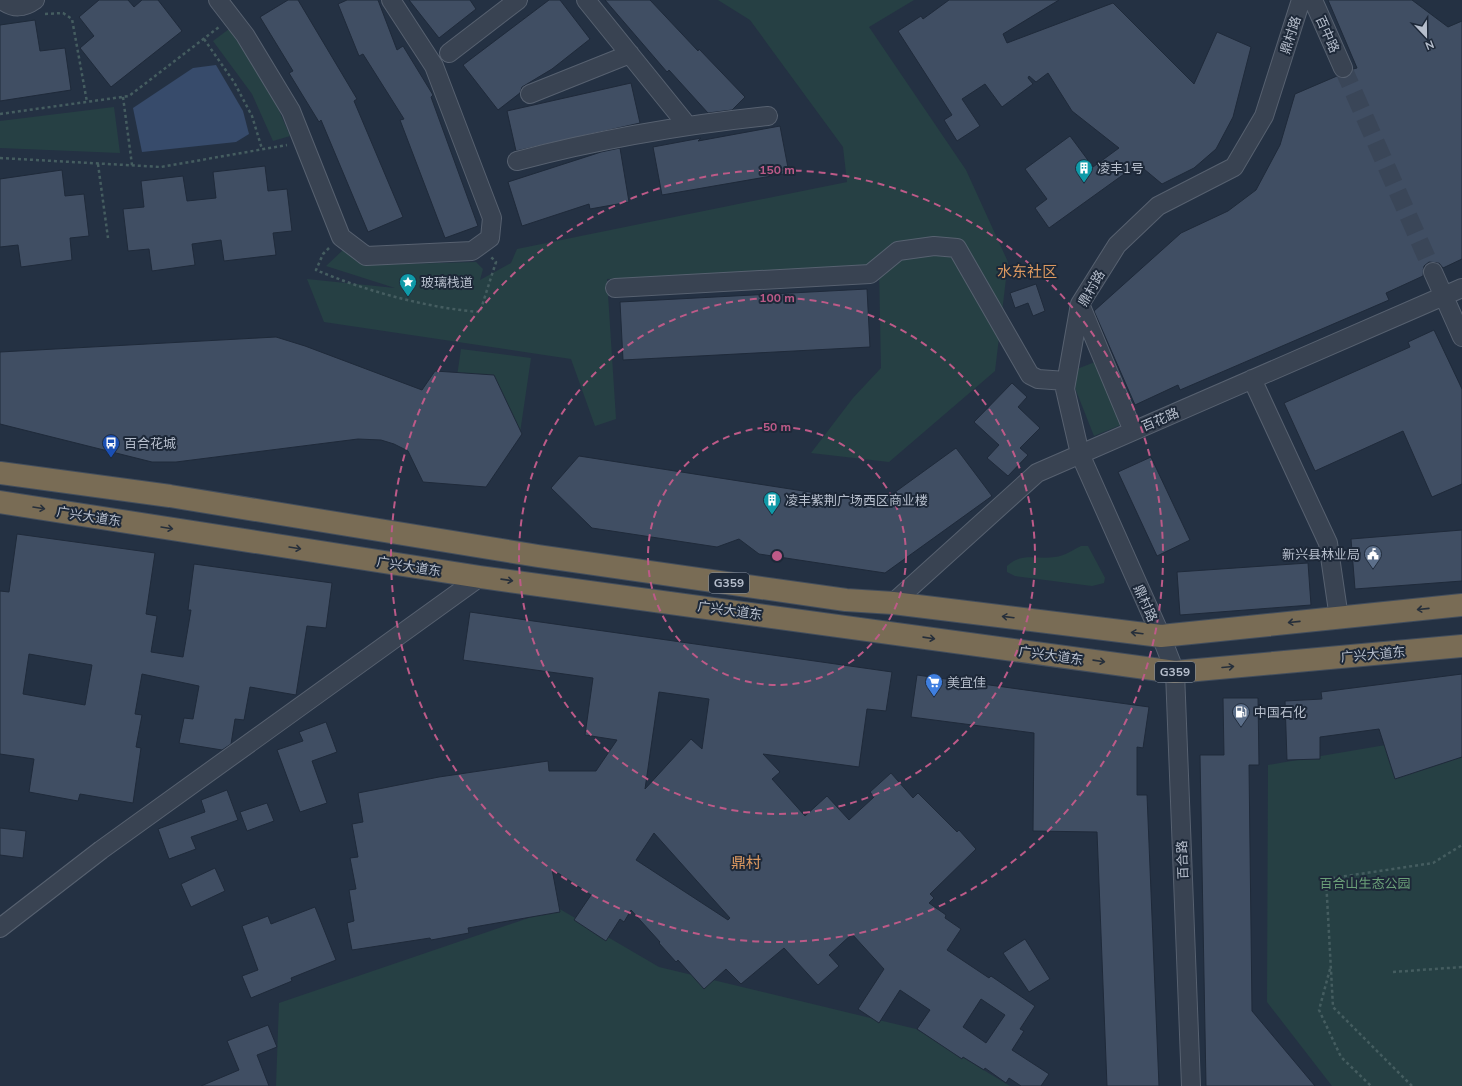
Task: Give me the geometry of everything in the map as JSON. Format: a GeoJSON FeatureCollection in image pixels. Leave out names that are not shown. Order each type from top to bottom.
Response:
{"type":"FeatureCollection","features":[{"type":"Feature","properties":{"kind":"highway","name":"广兴大道东"},"geometry":{"type":"LineString","coordinates":[[0,473],[170,496],[538,556],[846,600],[893,603],[1161,636],[1462,605]]}},
{"type":"Feature","properties":{"kind":"highway","name":"广兴大道东"},"geometry":{"type":"LineString","coordinates":[[0,502],[480,577],[1175,672],[1462,646]]}},
{"type":"Feature","properties":{"kind":"street"},"geometry":{"type":"LineString","coordinates":[[2,0],[9,6],[37,7]]}},
{"type":"Feature","properties":{"kind":"street"},"geometry":{"type":"LineString","coordinates":[[218,0],[245,35],[291,111],[341,237],[366,256],[472,251],[490,238],[492,218],[434,66],[391,0]]}},
{"type":"Feature","properties":{"kind":"street"},"geometry":{"type":"LineString","coordinates":[[449,53],[518,0]]}},
{"type":"Feature","properties":{"kind":"street"},"geometry":{"type":"LineString","coordinates":[[586,0],[687,125]]}},
{"type":"Feature","properties":{"kind":"street","name":"鼎村路"},"geometry":{"type":"LineString","coordinates":[[1161,636],[1080,454],[1065,389],[1080,304],[1117,245],[1158,206],[1234,167],[1264,116],[1301,0]]}},
{"type":"Feature","properties":{"kind":"street","name":"百中路"},"geometry":{"type":"LineString","coordinates":[[1313,0],[1343,68]]}},
{"type":"Feature","properties":{"kind":"street"},"geometry":{"type":"LineString","coordinates":[[530,94],[630,54]]}},
{"type":"Feature","properties":{"kind":"street"},"geometry":{"type":"LineString","coordinates":[[517,161],[575,146],[687,125],[768,116]]}},
{"type":"Feature","properties":{"kind":"street"},"geometry":{"type":"LineString","coordinates":[[615,288],[870,274],[898,251],[934,246],[958,248],[1030,375],[1038,379],[1066,381]]}},
{"type":"Feature","properties":{"kind":"street"},"geometry":{"type":"LineString","coordinates":[[1433,272],[1462,337]]}},
{"type":"Feature","properties":{"kind":"street","name":"百花路"},"geometry":{"type":"LineString","coordinates":[[893,603],[1037,472],[1462,288]]}},
{"type":"Feature","properties":{"kind":"street"},"geometry":{"type":"LineString","coordinates":[[1080,304],[1133,431]]}},
{"type":"Feature","properties":{"kind":"street"},"geometry":{"type":"LineString","coordinates":[[1252,379],[1328,543],[1339,618]]}},
{"type":"Feature","properties":{"kind":"street"},"geometry":{"type":"LineString","coordinates":[[0,928],[101,850],[480,577]]}},
{"type":"Feature","properties":{"kind":"street","name":"百合路"},"geometry":{"type":"LineString","coordinates":[[1161,636],[1175,672],[1191,1086]]}},
{"type":"Feature","properties":{"kind":"path"},"geometry":{"type":"LineString","coordinates":[[37,7],[63,13],[72,19],[87,102]]}},
{"type":"Feature","properties":{"kind":"path"},"geometry":{"type":"LineString","coordinates":[[0,114],[129,96],[231,17]]}},
{"type":"Feature","properties":{"kind":"path"},"geometry":{"type":"LineString","coordinates":[[204,39],[234,82],[252,116],[262,149]]}},
{"type":"Feature","properties":{"kind":"path"},"geometry":{"type":"LineString","coordinates":[[123,97],[132,165]]}},
{"type":"Feature","properties":{"kind":"path"},"geometry":{"type":"LineString","coordinates":[[0,158],[161,167],[303,142]]}},
{"type":"Feature","properties":{"kind":"path"},"geometry":{"type":"LineString","coordinates":[[98,164],[108,238]]}},
{"type":"Feature","properties":{"kind":"path"},"geometry":{"type":"LineString","coordinates":[[341,237],[323,254],[316,270],[348,283],[450,310],[480,312],[496,262],[480,245]]}},
{"type":"Feature","properties":{"kind":"path"},"geometry":{"type":"LineString","coordinates":[[1412,1086],[1333,1007],[1326,879],[1433,863],[1462,845]]}},
{"type":"Feature","properties":{"kind":"path"},"geometry":{"type":"LineString","coordinates":[[1331,966],[1319,1010],[1341,1057],[1371,1086]]}},
{"type":"Feature","properties":{"kind":"path"},"geometry":{"type":"LineString","coordinates":[[1393,972],[1462,967]]}},
{"type":"Feature","properties":{"kind":"green space"},"geometry":{"type":"Polygon","coordinates":[[[718,0],[914,0],[869,27],[966,170],[1008,262],[995,371],[889,462],[811,453],[853,398],[881,368],[879,267],[607,279],[616,419],[595,426],[571,359],[324,322],[307,279],[395,288],[326,266],[343,250],[367,265],[476,262],[483,269],[480,280],[511,263],[517,249],[847,182],[843,147],[750,20],[718,0]]]}},
{"type":"Feature","properties":{"kind":"green space"},"geometry":{"type":"Polygon","coordinates":[[[229,29],[268,85],[290,136],[273,141],[252,94],[213,41],[229,29]]]}},
{"type":"Feature","properties":{"kind":"green space"},"geometry":{"type":"Polygon","coordinates":[[[114,107],[120,153],[0,148],[0,121],[114,107]]]}},
{"type":"Feature","properties":{"kind":"green space"},"geometry":{"type":"Polygon","coordinates":[[[461,349],[531,358],[520,433],[450,424],[461,349]]]}},
{"type":"Feature","properties":{"kind":"green space"},"geometry":{"type":"Polygon","coordinates":[[[1095,362],[1121,425],[1094,436],[1075,388],[1077,369],[1095,362]]]}},
{"type":"Feature","properties":{"kind":"green space"},"geometry":{"type":"Polygon","coordinates":[[[1081,546],[1088,546],[1105,578],[1104,583],[1092,586],[1015,576],[1007,572],[1007,566],[1018,559],[1030,557],[1048,558],[1058,556],[1068,553],[1081,546]]]}},
{"type":"Feature","properties":{"kind":"green space","name":"百合山生态公园"},"geometry":{"type":"Polygon","coordinates":[[[1462,732],[1462,1086],[1332,1086],[1267,1002],[1268,765],[1462,732]]]}},
{"type":"Feature","properties":{"kind":"green space"},"geometry":{"type":"Polygon","coordinates":[[[558,908],[659,967],[916,1029],[1010,1086],[276,1086],[279,1003],[558,908]]]}},
{"type":"Feature","properties":{"kind":"water"},"geometry":{"type":"Polygon","coordinates":[[[216,65],[243,111],[249,134],[236,142],[142,152],[133,108],[193,68],[216,65]]]}},
{"type":"Feature","properties":{"kind":"building"},"geometry":{"type":"Polygon","coordinates":[[[99,0],[128,0],[134,7],[142,0],[158,0],[182,31],[111,87],[80,48],[94,36],[79,17],[99,0]]]}},
{"type":"Feature","properties":{"kind":"building"},"geometry":{"type":"Polygon","coordinates":[[[288,0],[298,0],[357,99],[354,101],[403,217],[368,232],[321,120],[319,122],[289,73],[293,71],[260,17],[288,0]]]}},
{"type":"Feature","properties":{"kind":"building"},"geometry":{"type":"Polygon","coordinates":[[[347,0],[378,0],[397,50],[403,46],[433,95],[431,97],[478,226],[445,238],[400,120],[404,119],[363,54],[359,56],[338,4],[347,0]]]}},
{"type":"Feature","properties":{"kind":"building"},"geometry":{"type":"Polygon","coordinates":[[[409,0],[470,0],[476,9],[439,38],[409,0]]]}},
{"type":"Feature","properties":{"kind":"building"},"geometry":{"type":"Polygon","coordinates":[[[549,0],[560,0],[590,39],[552,69],[522,87],[520,93],[498,110],[463,65],[549,0]]]}},
{"type":"Feature","properties":{"kind":"building"},"geometry":{"type":"Polygon","coordinates":[[[605,0],[650,0],[698,51],[699,49],[745,97],[732,110],[708,113],[669,70],[667,72],[605,0]]]}},
{"type":"Feature","properties":{"kind":"building"},"geometry":{"type":"Polygon","coordinates":[[[949,0],[1059,0],[1003,34],[1007,43],[1113,3],[1194,84],[1217,32],[1251,47],[1233,117],[1216,149],[1194,168],[1162,184],[1138,164],[1049,228],[1035,208],[1047,199],[1025,169],[1070,136],[1093,167],[1119,148],[1072,111],[1048,73],[1036,82],[1029,76],[1028,78],[1033,84],[1002,107],[985,84],[962,99],[980,126],[957,141],[944,120],[952,115],[898,31],[921,16],[923,19],[949,0]]]}},
{"type":"Feature","properties":{"kind":"building"},"geometry":{"type":"Polygon","coordinates":[[[1328,0],[1412,0],[1448,27],[1462,21],[1462,259],[1443,268],[1439,263],[1429,262],[1424,266],[1423,276],[1386,293],[1389,300],[1180,390],[1178,385],[1135,405],[1094,311],[1181,233],[1228,211],[1256,190],[1280,145],[1295,94],[1337,76],[1347,78],[1353,69],[1357,68],[1328,0]]]}},
{"type":"Feature","properties":{"kind":"building"},"geometry":{"type":"Polygon","coordinates":[[[35,20],[40,51],[65,48],[71,90],[0,101],[0,25],[35,20]]]}},
{"type":"Feature","properties":{"kind":"building"},"geometry":{"type":"Polygon","coordinates":[[[631,83],[640,123],[516,151],[507,111],[631,83]]]}},
{"type":"Feature","properties":{"kind":"building"},"geometry":{"type":"Polygon","coordinates":[[[780,126],[789,173],[662,195],[653,147],[701,138],[698,141],[780,126]]]}},
{"type":"Feature","properties":{"kind":"building"},"geometry":{"type":"Polygon","coordinates":[[[620,148],[629,202],[590,209],[589,204],[522,226],[508,182],[601,152],[620,148]]]}},
{"type":"Feature","properties":{"kind":"building"},"geometry":{"type":"Polygon","coordinates":[[[265,166],[268,191],[287,189],[292,231],[273,233],[276,255],[224,261],[221,240],[192,244],[195,265],[152,271],[149,249],[128,251],[123,209],[144,207],[141,181],[183,176],[187,201],[216,198],[213,172],[265,166]]]}},
{"type":"Feature","properties":{"kind":"building"},"geometry":{"type":"Polygon","coordinates":[[[62,170],[65,196],[84,194],[89,236],[70,238],[72,260],[21,267],[18,245],[0,247],[0,179],[62,170]]]}},
{"type":"Feature","properties":{"kind":"building"},"geometry":{"type":"Polygon","coordinates":[[[1036,284],[1045,311],[1033,316],[1028,303],[1015,308],[1010,293],[1036,284]]]}},
{"type":"Feature","properties":{"kind":"building"},"geometry":{"type":"Polygon","coordinates":[[[867,289],[870,347],[623,360],[620,302],[867,289]]]}},
{"type":"Feature","properties":{"kind":"building"},"geometry":{"type":"Polygon","coordinates":[[[1434,330],[1462,389],[1462,484],[1432,497],[1403,431],[1315,471],[1284,403],[1410,347],[1408,342],[1434,330]]]}},
{"type":"Feature","properties":{"kind":"building"},"geometry":{"type":"Polygon","coordinates":[[[276,337],[305,346],[422,390],[435,371],[494,375],[522,434],[486,487],[423,482],[408,451],[394,444],[381,440],[358,439],[176,462],[152,462],[0,424],[0,352],[276,337]]]}},
{"type":"Feature","properties":{"kind":"building"},"geometry":{"type":"Polygon","coordinates":[[[1012,383],[1027,397],[1018,407],[1040,428],[1020,448],[1028,455],[1008,476],[987,458],[999,445],[974,422],[1012,383]]]}},
{"type":"Feature","properties":{"kind":"building","name":"凌丰紫荆广场西区商业楼"},"geometry":{"type":"Polygon","coordinates":[[[956,448],[992,496],[885,573],[759,554],[739,539],[717,547],[592,528],[551,488],[579,456],[880,503],[956,448]]]}},
{"type":"Feature","properties":{"kind":"building"},"geometry":{"type":"Polygon","coordinates":[[[1151,457],[1190,540],[1157,556],[1118,472],[1151,457]]]}},
{"type":"Feature","properties":{"kind":"building"},"geometry":{"type":"Polygon","coordinates":[[[1462,530],[1462,581],[1355,589],[1351,539],[1462,530]]]}},
{"type":"Feature","properties":{"kind":"building"},"geometry":{"type":"Polygon","coordinates":[[[17,534],[155,553],[146,614],[157,616],[151,652],[183,657],[191,610],[188,610],[194,564],[332,583],[326,628],[307,626],[296,695],[250,687],[244,720],[235,719],[231,744],[222,750],[179,743],[184,718],[193,719],[199,686],[142,674],[135,714],[142,715],[136,747],[141,748],[133,803],[80,794],[78,801],[29,792],[34,759],[0,754],[0,591],[9,592],[17,534]],[[29,654],[23,694],[85,705],[92,665],[29,654]]]}},
{"type":"Feature","properties":{"kind":"building"},"geometry":{"type":"Polygon","coordinates":[[[1308,563],[1311,605],[1180,615],[1177,572],[1308,563]]]}},
{"type":"Feature","properties":{"kind":"building"},"geometry":{"type":"Polygon","coordinates":[[[470,612],[892,672],[886,711],[867,709],[859,767],[763,754],[780,772],[772,779],[805,816],[827,796],[849,820],[874,797],[870,792],[891,773],[913,798],[918,793],[957,832],[959,830],[976,849],[930,894],[934,898],[929,903],[946,915],[945,918],[961,929],[947,950],[989,978],[991,976],[1035,1006],[1020,1029],[1024,1031],[1012,1050],[1049,1074],[1041,1086],[1021,1086],[1009,1078],[1006,1083],[985,1068],[984,1070],[963,1057],[962,1059],[917,1029],[930,1010],[900,990],[879,1023],[858,1009],[884,969],[852,934],[829,955],[839,966],[818,985],[784,948],[741,984],[726,969],[704,989],[678,960],[676,962],[631,910],[624,922],[620,919],[606,941],[574,920],[591,895],[552,869],[560,912],[468,928],[469,933],[431,940],[430,938],[352,950],[347,923],[354,921],[349,890],[356,889],[350,858],[358,857],[352,824],[363,822],[358,793],[439,777],[548,761],[549,771],[596,771],[617,740],[585,735],[593,678],[463,660],[470,612]],[[659,692],[645,789],[691,739],[702,749],[709,699],[659,692]],[[654,833],[636,860],[728,920],[730,918],[654,833]],[[981,999],[963,1027],[986,1043],[1005,1015],[981,999]]]}},
{"type":"Feature","properties":{"kind":"building"},"geometry":{"type":"Polygon","coordinates":[[[1462,674],[1462,757],[1395,779],[1379,729],[1320,737],[1320,759],[1287,760],[1285,701],[1322,699],[1321,692],[1462,674]]]}},
{"type":"Feature","properties":{"kind":"building"},"geometry":{"type":"Polygon","coordinates":[[[917,675],[1149,707],[1143,748],[1137,747],[1137,795],[1147,795],[1159,1086],[1107,1086],[1097,832],[1033,831],[1034,733],[911,717],[917,675]]]}},
{"type":"Feature","properties":{"kind":"building"},"geometry":{"type":"Polygon","coordinates":[[[1223,698],[1258,698],[1259,765],[1249,765],[1252,1011],[1315,1086],[1206,1086],[1200,755],[1224,755],[1223,698]]]}},
{"type":"Feature","properties":{"kind":"building"},"geometry":{"type":"Polygon","coordinates":[[[326,722],[337,752],[312,761],[327,803],[300,812],[277,750],[303,741],[299,732],[326,722]]]}},
{"type":"Feature","properties":{"kind":"building"},"geometry":{"type":"Polygon","coordinates":[[[227,790],[238,820],[191,837],[196,849],[169,859],[158,829],[205,812],[201,800],[227,790]]]}},
{"type":"Feature","properties":{"kind":"building"},"geometry":{"type":"Polygon","coordinates":[[[267,803],[274,821],[247,831],[240,812],[267,803]]]}},
{"type":"Feature","properties":{"kind":"building"},"geometry":{"type":"Polygon","coordinates":[[[0,828],[26,831],[23,858],[0,855],[0,828]]]}},
{"type":"Feature","properties":{"kind":"building"},"geometry":{"type":"Polygon","coordinates":[[[215,868],[225,891],[191,907],[181,884],[215,868]]]}},
{"type":"Feature","properties":{"kind":"building"},"geometry":{"type":"Polygon","coordinates":[[[315,907],[336,960],[291,978],[292,981],[251,998],[242,976],[258,970],[242,926],[268,916],[271,924],[315,907]]]}},
{"type":"Feature","properties":{"kind":"building"},"geometry":{"type":"Polygon","coordinates":[[[1025,939],[1050,979],[1029,992],[1003,953],[1025,939]]]}},
{"type":"Feature","properties":{"kind":"building"},"geometry":{"type":"Polygon","coordinates":[[[268,1025],[277,1047],[257,1055],[269,1086],[201,1086],[239,1070],[227,1041],[268,1025]]]}},
{"type":"Feature","properties":{"kind":"tunnel"},"geometry":{"type":"LineString","coordinates":[[1343,68],[1433,272]]}},
{"type":"Feature","properties":{"kind":"place","name":"凌丰1号"},"geometry":{"type":"Point","coordinates":[1084,183]}},
{"type":"Feature","properties":{"kind":"place","name":"玻璃栈道"},"geometry":{"type":"Point","coordinates":[408,297]}},
{"type":"Feature","properties":{"kind":"place","name":"百合花城"},"geometry":{"type":"Point","coordinates":[111,458]}},
{"type":"Feature","properties":{"kind":"place","name":"凌丰紫荆广场西区商业楼"},"geometry":{"type":"Point","coordinates":[772,515]}},
{"type":"Feature","properties":{"kind":"place","name":"新兴县林业局"},"geometry":{"type":"Point","coordinates":[1373,569]}},
{"type":"Feature","properties":{"kind":"place","name":"美宜佳"},"geometry":{"type":"Point","coordinates":[934,697]}},
{"type":"Feature","properties":{"kind":"place","name":"中国石化"},"geometry":{"type":"Point","coordinates":[1241,727]}},
{"type":"Feature","properties":{"kind":"district","name":"水东社区"},"geometry":{"type":"Point","coordinates":[1027,272]}},
{"type":"Feature","properties":{"kind":"district","name":"鼎村"},"geometry":{"type":"Point","coordinates":[746,863]}}]}
